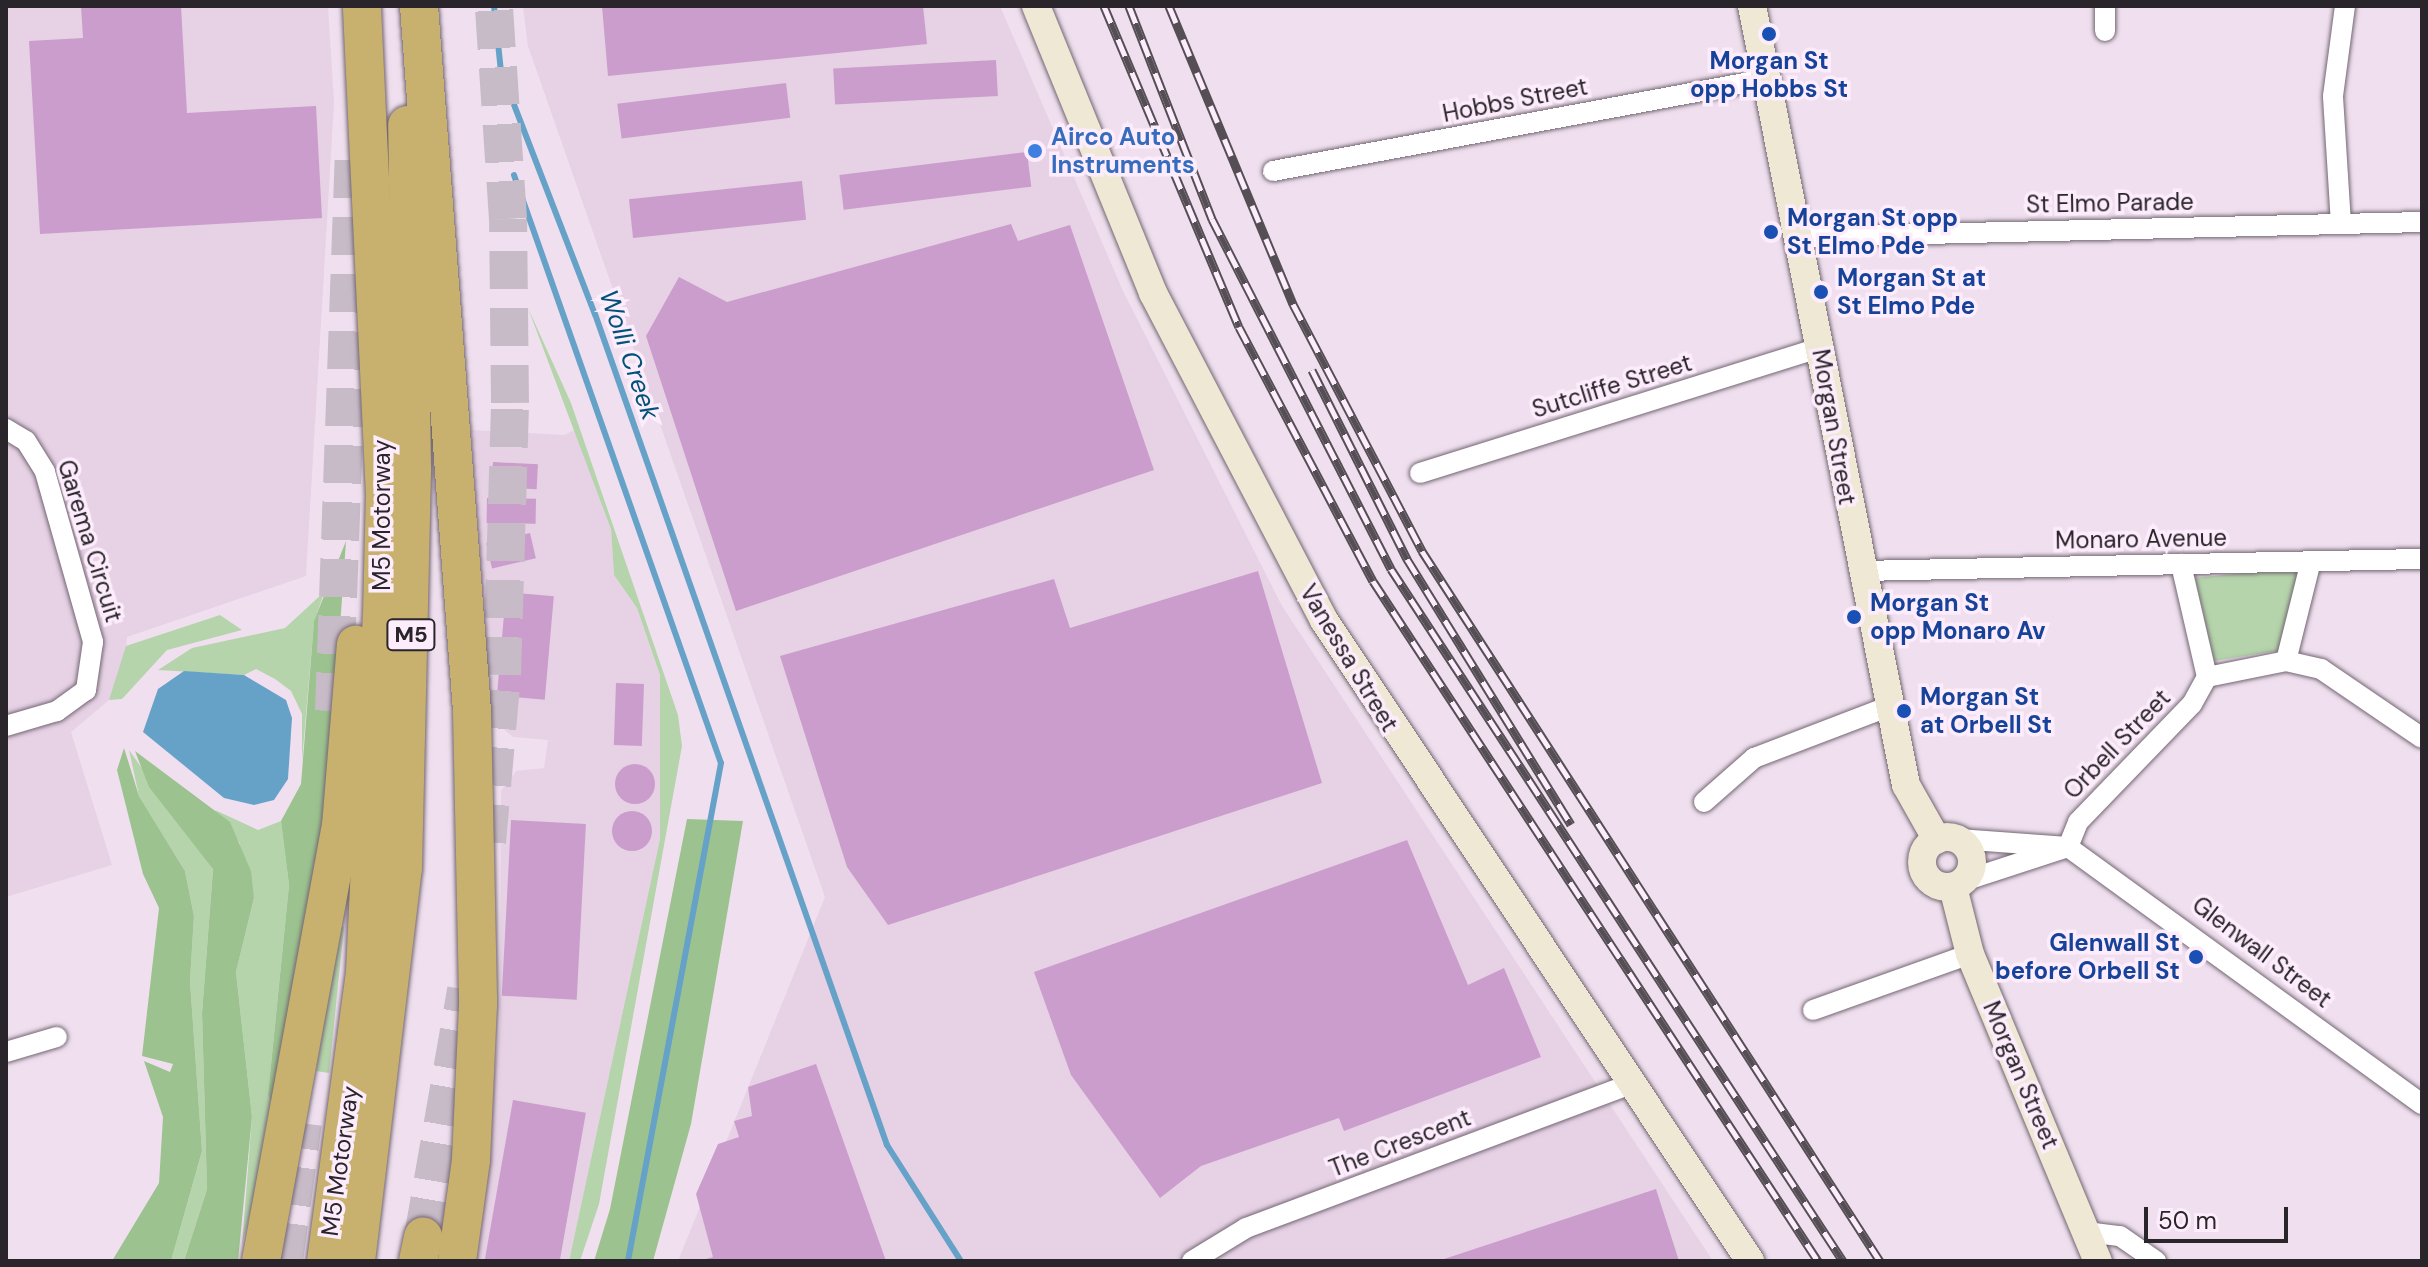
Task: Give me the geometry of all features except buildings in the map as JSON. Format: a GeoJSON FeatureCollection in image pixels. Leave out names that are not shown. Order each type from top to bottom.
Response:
{"type":"FeatureCollection","features":[{"type":"Feature","properties":{"kind":"highway","name":"M5 Motorway"},"geometry":{"type":"LineString","coordinates":[[326,1261],[365,972],[376,794],[385,496],[362,6]]}},
{"type":"Feature","properties":{"kind":"highway","name":"M5 Motorway"},"geometry":{"type":"LineString","coordinates":[[356,1261],[394,985],[410,673],[404,6]]}},
{"type":"Feature","properties":{"kind":"highway"},"geometry":{"type":"LineString","coordinates":[[419,6],[472,711],[478,1005],[471,1160],[457,1261]]}},
{"type":"Feature","properties":{"kind":"highway"},"geometry":{"type":"LineString","coordinates":[[261,1261],[306,1039],[348,751],[366,488],[366,127]]}},
{"type":"Feature","properties":{"kind":"main road","name":"Vanessa Street"},"geometry":{"type":"LineString","coordinates":[[1036,6],[1153,293],[1267,519],[1413,761],[1750,1261]]}},
{"type":"Feature","properties":{"kind":"main road","name":"Morgan Street"},"geometry":{"type":"LineString","coordinates":[[1752,6],[1800,237],[1861,571],[1913,807],[1948,839]]}},
{"type":"Feature","properties":{"kind":"main road"},"geometry":{"type":"LineString","coordinates":[[1948,839],[1972,857],[1959,884],[1933,883],[1923,869],[1924,852],[1948,839]]}},
{"type":"Feature","properties":{"kind":"main road","name":"Morgan Street"},"geometry":{"type":"LineString","coordinates":[[1959,884],[1970,954],[2098,1261]]}},
{"type":"Feature","properties":{"kind":"street"},"geometry":{"type":"LineString","coordinates":[[2105,6],[2105,31]]}},
{"type":"Feature","properties":{"kind":"street"},"geometry":{"type":"LineString","coordinates":[[2341,224],[2333,96],[2345,6]]}},
{"type":"Feature","properties":{"kind":"street","name":"Hobbs Street"},"geometry":{"type":"LineString","coordinates":[[1273,171],[1766,79]]}},
{"type":"Feature","properties":{"kind":"street","name":"St Elmo Parade"},"geometry":{"type":"LineString","coordinates":[[1800,237],[2422,222]]}},
{"type":"Feature","properties":{"kind":"street","name":"Sutcliffe Street"},"geometry":{"type":"LineString","coordinates":[[1420,473],[1819,348]]}},
{"type":"Feature","properties":{"kind":"street","name":"Garema Circuit"},"geometry":{"type":"LineString","coordinates":[[6,429],[26,441],[45,472],[93,642],[86,690],[57,711],[6,726]]}},
{"type":"Feature","properties":{"kind":"street","name":"Monaro Avenue"},"geometry":{"type":"LineString","coordinates":[[1861,571],[2422,559]]}},
{"type":"Feature","properties":{"kind":"street"},"geometry":{"type":"LineString","coordinates":[[2286,661],[2311,561]]}},
{"type":"Feature","properties":{"kind":"street"},"geometry":{"type":"LineString","coordinates":[[2181,564],[2207,677],[2286,661],[2339,678],[2422,738]]}},
{"type":"Feature","properties":{"kind":"street","name":"Orbell Street"},"geometry":{"type":"LineString","coordinates":[[2068,847],[2078,822],[2192,704],[2207,677]]}},
{"type":"Feature","properties":{"kind":"street"},"geometry":{"type":"LineString","coordinates":[[1704,802],[1754,758],[1890,706]]}},
{"type":"Feature","properties":{"kind":"street"},"geometry":{"type":"LineString","coordinates":[[1948,839],[2068,847]]}},
{"type":"Feature","properties":{"kind":"street"},"geometry":{"type":"LineString","coordinates":[[1959,884],[2068,847]]}},
{"type":"Feature","properties":{"kind":"street","name":"Glenwall Street"},"geometry":{"type":"LineString","coordinates":[[2068,847],[2422,1104]]}},
{"type":"Feature","properties":{"kind":"street"},"geometry":{"type":"LineString","coordinates":[[1813,1010],[1970,954]]}},
{"type":"Feature","properties":{"kind":"street"},"geometry":{"type":"LineString","coordinates":[[6,1052],[57,1037]]}},
{"type":"Feature","properties":{"kind":"street","name":"The Crescent"},"geometry":{"type":"LineString","coordinates":[[1192,1261],[1246,1228],[1632,1084]]}},
{"type":"Feature","properties":{"kind":"street"},"geometry":{"type":"LineString","coordinates":[[2086,1232],[2120,1236],[2156,1261]]}},
{"type":"Feature","properties":{"kind":"shaded area"},"geometry":{"type":"Polygon","coordinates":[[[6,6],[328,6],[334,103],[306,576],[127,637],[125,667],[109,700],[71,732],[112,865],[6,897],[6,6]]]}},
{"type":"Feature","properties":{"kind":"shaded area"},"geometry":{"type":"Polygon","coordinates":[[[523,6],[1000,6],[1123,291],[1282,606],[1713,1261],[678,1261],[825,897],[528,46],[523,6]]]}},
{"type":"Feature","properties":{"kind":"shaded area"},"geometry":{"type":"Polygon","coordinates":[[[577,429],[611,529],[614,575],[637,608],[660,675],[660,839],[569,1261],[475,1261],[500,1022],[501,791],[516,771],[544,768],[548,740],[513,737],[492,719],[471,430],[564,435],[577,429]]]}},
{"type":"Feature","properties":{"kind":"green space"},"geometry":{"type":"Polygon","coordinates":[[[528,308],[571,403],[678,715],[682,746],[599,1204],[580,1261],[569,1261],[660,839],[660,675],[637,608],[614,575],[611,529],[528,308]]]}},
{"type":"Feature","properties":{"kind":"green space"},"geometry":{"type":"Polygon","coordinates":[[[346,541],[325,843],[276,1112],[268,1095],[289,885],[281,821],[301,784],[314,621],[346,541]]]}},
{"type":"Feature","properties":{"kind":"green space"},"geometry":{"type":"Polygon","coordinates":[[[2300,567],[2282,650],[2214,661],[2195,578],[2300,567]]]}},
{"type":"Feature","properties":{"kind":"green space"},"geometry":{"type":"Polygon","coordinates":[[[332,570],[314,622],[302,761],[302,714],[291,691],[275,679],[256,669],[244,675],[158,670],[192,648],[285,628],[323,593],[332,570]]]}},
{"type":"Feature","properties":{"kind":"green space"},"geometry":{"type":"Polygon","coordinates":[[[220,615],[242,630],[167,650],[122,699],[109,700],[126,646],[220,615]]]}},
{"type":"Feature","properties":{"kind":"green space"},"geometry":{"type":"Polygon","coordinates":[[[124,748],[139,796],[185,871],[194,916],[190,981],[202,1151],[171,1261],[112,1261],[159,1183],[163,1117],[144,1061],[170,1072],[173,1064],[142,1056],[159,908],[143,874],[117,770],[124,748]]]}},
{"type":"Feature","properties":{"kind":"green space"},"geometry":{"type":"Polygon","coordinates":[[[129,750],[213,868],[202,1013],[207,1189],[184,1261],[171,1261],[202,1151],[190,981],[194,916],[185,871],[139,796],[129,750]]]}},
{"type":"Feature","properties":{"kind":"green space"},"geometry":{"type":"Polygon","coordinates":[[[135,751],[230,822],[251,871],[254,898],[236,972],[252,1117],[238,1261],[184,1261],[207,1189],[202,1013],[213,869],[149,787],[135,751]]]}},
{"type":"Feature","properties":{"kind":"green space"},"geometry":{"type":"Polygon","coordinates":[[[215,810],[258,830],[281,821],[289,885],[268,1095],[276,1112],[242,1245],[252,1117],[236,972],[254,898],[239,842],[215,810]]]}},
{"type":"Feature","properties":{"kind":"green space"},"geometry":{"type":"Polygon","coordinates":[[[687,819],[743,821],[691,1124],[653,1261],[594,1261],[610,1209],[687,819]]]}},
{"type":"Feature","properties":{"kind":"green space"},"geometry":{"type":"Polygon","coordinates":[[[340,926],[344,927],[329,1073],[316,1071],[340,926]]]}},
{"type":"Feature","properties":{"kind":"water"},"geometry":{"type":"Polygon","coordinates":[[[184,671],[244,675],[286,700],[292,718],[288,779],[274,800],[254,805],[224,798],[143,732],[158,689],[184,671]]]}},
{"type":"Feature","properties":{"kind":"waterway","name":"Wolli Creek"},"geometry":{"type":"LineString","coordinates":[[494,6],[501,71],[595,314],[887,1145],[961,1261]]}},
{"type":"Feature","properties":{"kind":"waterway"},"geometry":{"type":"LineString","coordinates":[[514,175],[721,763],[628,1261]]}},
{"type":"Feature","properties":{"kind":"tunnel"},"geometry":{"type":"LineString","coordinates":[[487,842],[502,675],[510,403],[508,219],[494,6]]}},
{"type":"Feature","properties":{"kind":"tunnel"},"geometry":{"type":"LineString","coordinates":[[334,711],[354,149]]}},
{"type":"Feature","properties":{"kind":"tunnel"},"geometry":{"type":"LineString","coordinates":[[423,1237],[466,990]]}},
{"type":"Feature","properties":{"kind":"tunnel"},"geometry":{"type":"LineString","coordinates":[[284,1261],[303,1123]]}},
{"type":"Feature","properties":{"kind":"railway"},"geometry":{"type":"LineString","coordinates":[[1104,6],[1239,327],[1373,581],[1818,1261]]}},
{"type":"Feature","properties":{"kind":"railway"},"geometry":{"type":"LineString","coordinates":[[1129,6],[1212,219],[1391,569],[1843,1261]]}},
{"type":"Feature","properties":{"kind":"railway"},"geometry":{"type":"LineString","coordinates":[[1169,6],[1293,304],[1422,551],[1880,1261]]}},
{"type":"Feature","properties":{"kind":"railway"},"geometry":{"type":"LineString","coordinates":[[1312,370],[1407,559],[1571,825]]}},
{"type":"Feature","properties":{"kind":"place","name":"Morgan St opp Hobbs St"},"geometry":{"type":"Point","coordinates":[1769,34]}},
{"type":"Feature","properties":{"kind":"place","name":"Airco Auto Instruments"},"geometry":{"type":"Point","coordinates":[1035,151]}},
{"type":"Feature","properties":{"kind":"place","name":"Morgan St opp St Elmo Pde"},"geometry":{"type":"Point","coordinates":[1771,232]}},
{"type":"Feature","properties":{"kind":"place","name":"Morgan St at St Elmo Pde"},"geometry":{"type":"Point","coordinates":[1821,292]}},
{"type":"Feature","properties":{"kind":"place","name":"Morgan St opp Monaro Av"},"geometry":{"type":"Point","coordinates":[1854,617]}},
{"type":"Feature","properties":{"kind":"place","name":"Morgan St at Orbell St"},"geometry":{"type":"Point","coordinates":[1904,711]}},
{"type":"Feature","properties":{"kind":"place","name":"Glenwall St before Orbell St"},"geometry":{"type":"Point","coordinates":[2196,957]}}]}
